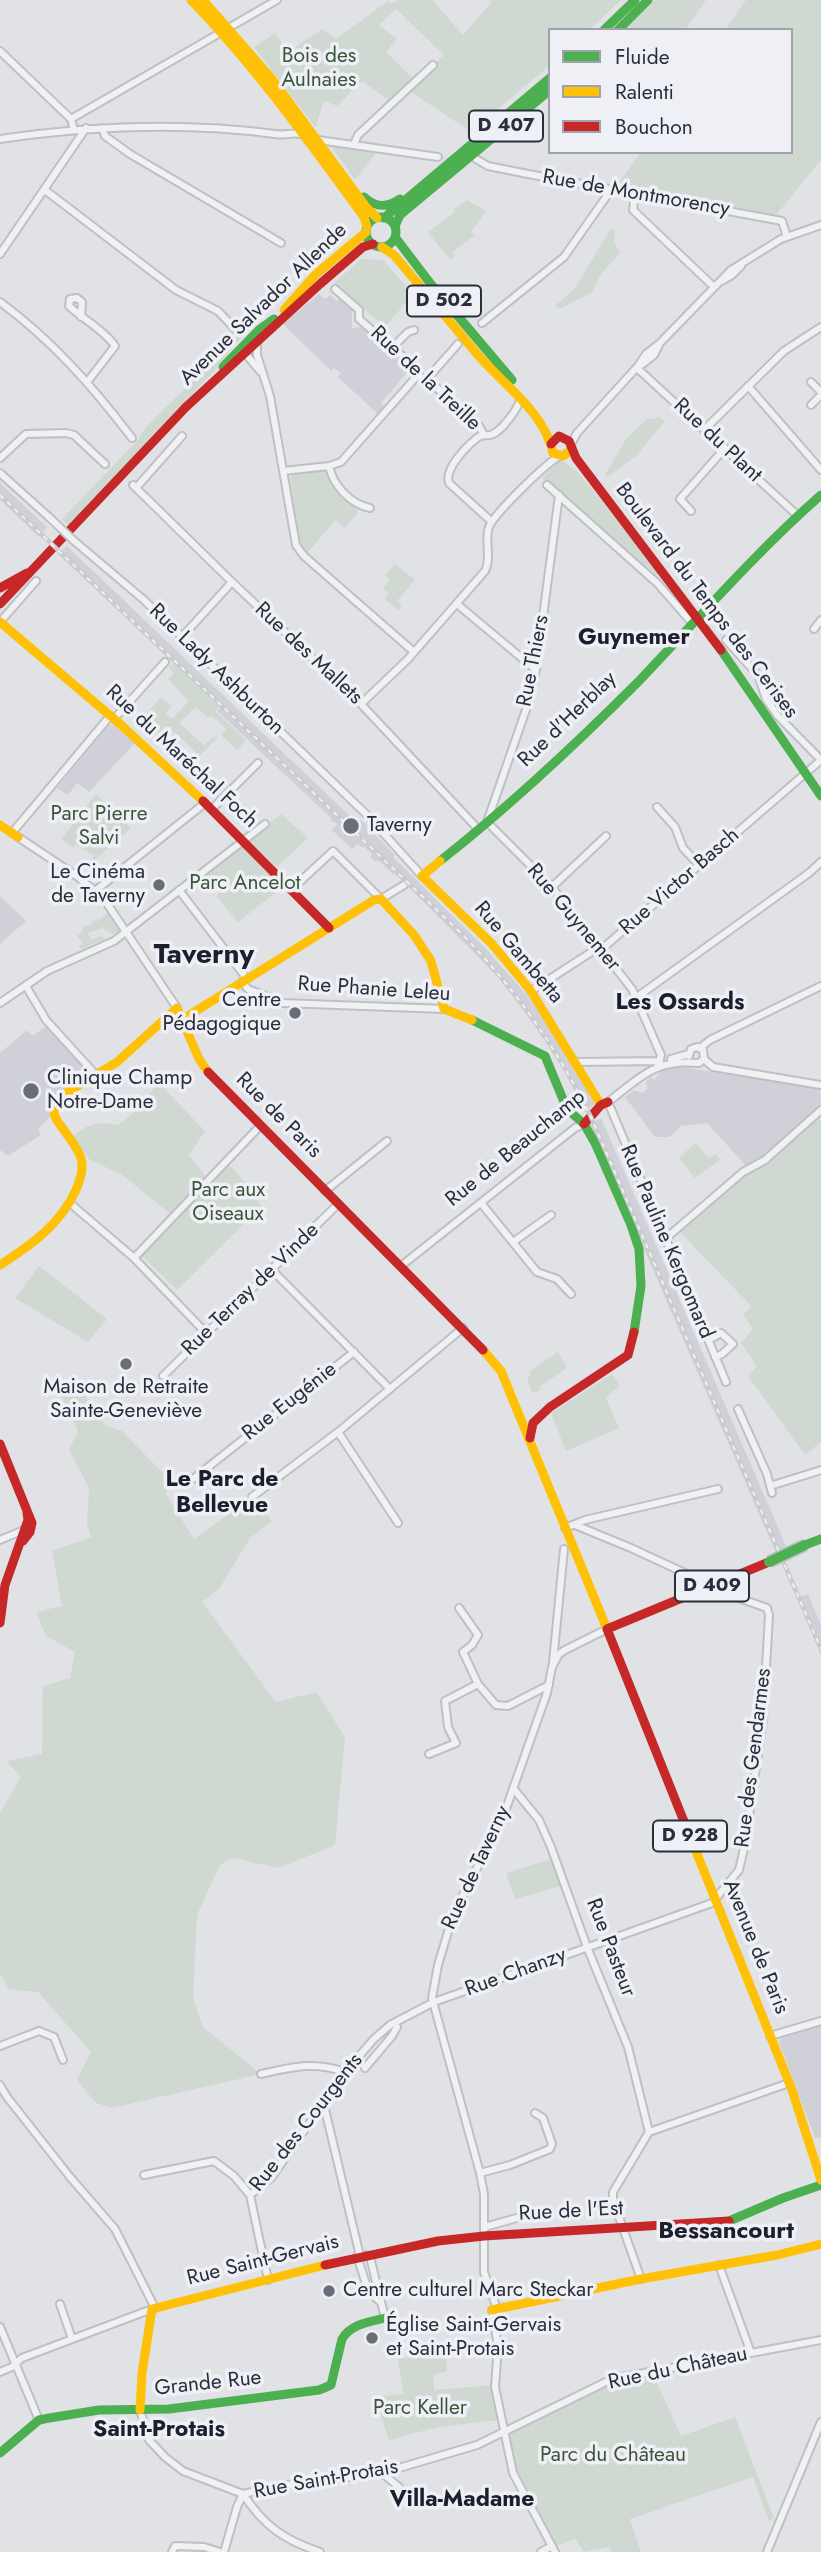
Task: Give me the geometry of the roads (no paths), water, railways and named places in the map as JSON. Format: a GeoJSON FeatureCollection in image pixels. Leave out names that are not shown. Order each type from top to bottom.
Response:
{"type":"FeatureCollection","features":[{"type":"Feature","properties":{"kind":"street"},"geometry":{"type":"LineString","coordinates":[[191,0],[259,61],[369,210],[395,231]]}},
{"type":"Feature","properties":{"kind":"street"},"geometry":{"type":"LineString","coordinates":[[203,0],[364,217],[368,239],[377,246]]}},
{"type":"Feature","properties":{"kind":"street"},"geometry":{"type":"LineString","coordinates":[[71,119],[277,0]]}},
{"type":"Feature","properties":{"kind":"street"},"geometry":{"type":"LineString","coordinates":[[606,28],[635,0]]}},
{"type":"Feature","properties":{"kind":"street"},"geometry":{"type":"LineString","coordinates":[[620,28],[648,0]]}},
{"type":"Feature","properties":{"kind":"street"},"geometry":{"type":"LineString","coordinates":[[0,51],[71,119],[74,130]]}},
{"type":"Feature","properties":{"kind":"street"},"geometry":{"type":"LineString","coordinates":[[354,144],[358,135],[433,65]]}},
{"type":"Feature","properties":{"kind":"street","name":"D 407"},"geometry":{"type":"LineString","coordinates":[[367,229],[548,80]]}},
{"type":"Feature","properties":{"kind":"street","name":"D 407"},"geometry":{"type":"LineString","coordinates":[[377,246],[390,244],[400,215],[548,92]]}},
{"type":"Feature","properties":{"kind":"street"},"geometry":{"type":"LineString","coordinates":[[353,186],[370,204],[390,206],[509,112]]}},
{"type":"Feature","properties":{"kind":"street"},"geometry":{"type":"LineString","coordinates":[[269,133],[286,128],[290,116]]}},
{"type":"Feature","properties":{"kind":"street"},"geometry":{"type":"LineString","coordinates":[[2,140],[86,128],[204,129],[281,135],[297,133],[304,136]]}},
{"type":"Feature","properties":{"kind":"street"},"geometry":{"type":"LineString","coordinates":[[0,254],[86,128]]}},
{"type":"Feature","properties":{"kind":"street"},"geometry":{"type":"LineString","coordinates":[[102,128],[105,136],[122,149],[281,243]]}},
{"type":"Feature","properties":{"kind":"street"},"geometry":{"type":"LineString","coordinates":[[318,139],[438,157]]}},
{"type":"Feature","properties":{"kind":"street","name":"Rue de Montmorency"},"geometry":{"type":"LineString","coordinates":[[476,159],[488,166],[782,221],[788,237]]}},
{"type":"Feature","properties":{"kind":"street"},"geometry":{"type":"LineString","coordinates":[[45,190],[176,290],[218,311],[236,330]]}},
{"type":"Feature","properties":{"kind":"street"},"geometry":{"type":"LineString","coordinates":[[482,323],[564,257],[611,190]]}},
{"type":"Feature","properties":{"kind":"street"},"geometry":{"type":"LineString","coordinates":[[635,194],[633,210],[714,287]]}},
{"type":"Feature","properties":{"kind":"street"},"geometry":{"type":"LineString","coordinates":[[361,704],[414,652],[487,568],[488,532],[492,522],[538,473],[547,460],[554,438],[566,440],[577,433],[646,354],[720,281],[732,275],[742,264],[788,237],[821,225]]}},
{"type":"Feature","properties":{"kind":"street","name":"Avenue Salvador Allende"},"geometry":{"type":"LineString","coordinates":[[0,604],[236,352],[285,309],[316,275],[367,229]]}},
{"type":"Feature","properties":{"kind":"street","name":"Boulevard du Temps des Cerises"},"geometry":{"type":"LineString","coordinates":[[395,231],[401,247],[446,303],[551,428],[566,440],[596,486],[785,740],[821,796]]}},
{"type":"Feature","properties":{"kind":"street","name":"Avenue Salvador Allende"},"geometry":{"type":"LineString","coordinates":[[188,405],[361,249],[377,246]]}},
{"type":"Feature","properties":{"kind":"street","name":"D 502"},"geometry":{"type":"LineString","coordinates":[[377,246],[392,253],[480,357],[518,395],[546,432],[551,446]]}},
{"type":"Feature","properties":{"kind":"street","name":"Rue de la Treille"},"geometry":{"type":"LineString","coordinates":[[335,289],[359,310],[359,319],[414,366],[417,376],[427,379],[479,426],[484,435],[479,436],[451,468],[447,477],[449,483],[492,522]]}},
{"type":"Feature","properties":{"kind":"street"},"geometry":{"type":"LineString","coordinates":[[0,302],[39,332],[88,381],[132,438]]}},
{"type":"Feature","properties":{"kind":"street"},"geometry":{"type":"LineString","coordinates":[[80,317],[114,346],[88,381]]}},
{"type":"Feature","properties":{"kind":"street"},"geometry":{"type":"LineString","coordinates":[[263,375],[244,353],[268,323]]}},
{"type":"Feature","properties":{"kind":"street"},"geometry":{"type":"LineString","coordinates":[[704,429],[784,351],[821,327]]}},
{"type":"Feature","properties":{"kind":"street"},"geometry":{"type":"LineString","coordinates":[[393,347],[408,332],[414,330]]}},
{"type":"Feature","properties":{"kind":"street"},"geometry":{"type":"LineString","coordinates":[[257,341],[257,355],[270,396],[292,526],[299,550],[414,652]]}},
{"type":"Feature","properties":{"kind":"street"},"geometry":{"type":"LineString","coordinates":[[427,379],[458,344]]}},
{"type":"Feature","properties":{"kind":"street","name":"Rue du Plant"},"geometry":{"type":"LineString","coordinates":[[637,367],[797,515]]}},
{"type":"Feature","properties":{"kind":"street"},"geometry":{"type":"LineString","coordinates":[[283,471],[329,466],[341,462],[417,376]]}},
{"type":"Feature","properties":{"kind":"street"},"geometry":{"type":"LineString","coordinates":[[811,382],[821,393],[811,405]]}},
{"type":"Feature","properties":{"kind":"street"},"geometry":{"type":"LineString","coordinates":[[748,386],[821,470]]}},
{"type":"Feature","properties":{"kind":"street"},"geometry":{"type":"LineString","coordinates":[[484,435],[494,434],[513,414],[520,402],[518,395]]}},
{"type":"Feature","properties":{"kind":"street"},"geometry":{"type":"LineString","coordinates":[[0,458],[26,434],[66,433],[74,435],[105,464]]}},
{"type":"Feature","properties":{"kind":"street","name":"Rue des Mallets"},"geometry":{"type":"LineString","coordinates":[[181,436],[135,486],[482,825]]}},
{"type":"Feature","properties":{"kind":"street"},"geometry":{"type":"LineString","coordinates":[[538,473],[568,453],[566,440]]}},
{"type":"Feature","properties":{"kind":"street"},"geometry":{"type":"LineString","coordinates":[[551,446],[553,453],[561,456]]}},
{"type":"Feature","properties":{"kind":"street"},"geometry":{"type":"LineString","coordinates":[[671,502],[680,499],[725,448]]}},
{"type":"Feature","properties":{"kind":"street","name":"Boulevard du Temps des Cerises"},"geometry":{"type":"LineString","coordinates":[[561,456],[572,462],[596,486]]}},
{"type":"Feature","properties":{"kind":"street"},"geometry":{"type":"LineString","coordinates":[[329,466],[337,486],[361,506],[370,508]]}},
{"type":"Feature","properties":{"kind":"street","name":"Rue Lady Ashburton"},"geometry":{"type":"LineString","coordinates":[[0,473],[73,540],[125,582],[367,815],[422,876]]}},
{"type":"Feature","properties":{"kind":"street"},"geometry":{"type":"LineString","coordinates":[[547,485],[657,583],[684,614],[695,621]]}},
{"type":"Feature","properties":{"kind":"street","name":"Rue Thiers"},"geometry":{"type":"LineString","coordinates":[[482,825],[529,701],[536,670],[559,495]]}},
{"type":"Feature","properties":{"kind":"street","name":"Rue d'Herblay"},"geometry":{"type":"LineString","coordinates":[[422,876],[599,718],[773,537],[821,495]]}},
{"type":"Feature","properties":{"kind":"street"},"geometry":{"type":"LineString","coordinates":[[680,499],[691,511]]}},
{"type":"Feature","properties":{"kind":"street","name":"Avenue Salvador Allende"},"geometry":{"type":"LineString","coordinates":[[0,588],[31,571]]}},
{"type":"Feature","properties":{"kind":"street"},"geometry":{"type":"LineString","coordinates":[[0,622],[36,581]]}},
{"type":"Feature","properties":{"kind":"street"},"geometry":{"type":"LineString","coordinates":[[182,637],[232,582]]}},
{"type":"Feature","properties":{"kind":"street"},"geometry":{"type":"LineString","coordinates":[[457,604],[536,670]]}},
{"type":"Feature","properties":{"kind":"street"},"geometry":{"type":"LineString","coordinates":[[814,629],[821,620]]}},
{"type":"Feature","properties":{"kind":"street","name":"Rue du Maréchal Foch"},"geometry":{"type":"LineString","coordinates":[[0,622],[112,717],[208,806],[329,928]]}},
{"type":"Feature","properties":{"kind":"street"},"geometry":{"type":"LineString","coordinates":[[726,640],[758,675],[766,699],[778,716],[821,760]]}},
{"type":"Feature","properties":{"kind":"street"},"geometry":{"type":"LineString","coordinates":[[15,835],[112,717],[164,662]]}},
{"type":"Feature","properties":{"kind":"street","name":"Rue Victor Basch"},"geometry":{"type":"LineString","coordinates":[[531,991],[593,951],[603,948],[821,760]]}},
{"type":"Feature","properties":{"kind":"street"},"geometry":{"type":"LineString","coordinates":[[95,891],[208,806],[258,763]]}},
{"type":"Feature","properties":{"kind":"street","name":"Boulevard du Temps des Cerises"},"geometry":{"type":"LineString","coordinates":[[808,773],[821,788]]}},
{"type":"Feature","properties":{"kind":"street"},"geometry":{"type":"LineString","coordinates":[[657,807],[675,827],[683,848],[699,865]]}},
{"type":"Feature","properties":{"kind":"street"},"geometry":{"type":"LineString","coordinates":[[0,1003],[47,971],[114,941],[265,824]]}},
{"type":"Feature","properties":{"kind":"street","name":"Rue de Paris"},"geometry":{"type":"LineString","coordinates":[[0,825],[95,891],[109,906],[184,1019],[199,1059],[207,1071],[463,1328],[500,1371],[530,1438]]}},
{"type":"Feature","properties":{"kind":"street","name":"Rue Guynemer"},"geometry":{"type":"LineString","coordinates":[[482,825],[552,887],[637,997],[661,1055],[659,1063]]}},
{"type":"Feature","properties":{"kind":"street"},"geometry":{"type":"LineString","coordinates":[[552,887],[606,836]]}},
{"type":"Feature","properties":{"kind":"street"},"geometry":{"type":"LineString","coordinates":[[292,890],[333,851],[414,935],[431,961],[444,1009]]}},
{"type":"Feature","properties":{"kind":"street"},"geometry":{"type":"LineString","coordinates":[[637,997],[821,862]]}},
{"type":"Feature","properties":{"kind":"street","name":"Rue Gambetta"},"geometry":{"type":"LineString","coordinates":[[422,876],[492,944],[531,991],[605,1103]]}},
{"type":"Feature","properties":{"kind":"street"},"geometry":{"type":"LineString","coordinates":[[184,1019],[374,900],[404,886]]}},
{"type":"Feature","properties":{"kind":"street"},"geometry":{"type":"LineString","coordinates":[[179,890],[245,981]]}},
{"type":"Feature","properties":{"kind":"street","name":"Rue Phanie Leleu"},"geometry":{"type":"LineString","coordinates":[[245,981],[248,989],[282,1003],[444,1009],[488,1026],[545,1056],[567,1109],[584,1124],[595,1143],[631,1224],[639,1250],[640,1286],[628,1355],[539,1416]]}},
{"type":"Feature","properties":{"kind":"street"},"geometry":{"type":"LineString","coordinates":[[26,986],[46,1020],[96,1075]]}},
{"type":"Feature","properties":{"kind":"street"},"geometry":{"type":"LineString","coordinates":[[704,1059],[696,1063],[690,1057],[694,1048],[701,1048],[710,1040],[821,986]]}},
{"type":"Feature","properties":{"kind":"street"},"geometry":{"type":"LineString","coordinates":[[0,1265],[58,1223],[71,1204],[82,1172],[82,1162],[74,1144],[60,1127],[54,1110],[61,1096],[117,1062],[177,1008]]}},
{"type":"Feature","properties":{"kind":"street"},"geometry":{"type":"LineString","coordinates":[[701,1048],[704,1059],[713,1067],[821,1084]]}},
{"type":"Feature","properties":{"kind":"street","name":"Rue de Beauchamp"},"geometry":{"type":"LineString","coordinates":[[401,1266],[659,1063],[690,1057]]}},
{"type":"Feature","properties":{"kind":"street"},"geometry":{"type":"LineString","coordinates":[[576,1062],[659,1063]]}},
{"type":"Feature","properties":{"kind":"street"},"geometry":{"type":"LineString","coordinates":[[639,1062],[646,1068],[644,1074]]}},
{"type":"Feature","properties":{"kind":"street","name":"Rue Pauline Kergomard"},"geometry":{"type":"LineString","coordinates":[[605,1103],[726,1382]]}},
{"type":"Feature","properties":{"kind":"street"},"geometry":{"type":"LineString","coordinates":[[665,1240],[743,1172],[765,1160],[821,1110]]}},
{"type":"Feature","properties":{"kind":"street"},"geometry":{"type":"LineString","coordinates":[[134,1258],[261,1126]]}},
{"type":"Feature","properties":{"kind":"street"},"geometry":{"type":"LineString","coordinates":[[325,1191],[387,1141]]}},
{"type":"Feature","properties":{"kind":"street"},"geometry":{"type":"LineString","coordinates":[[481,1203],[537,1272],[557,1279],[571,1294]]}},
{"type":"Feature","properties":{"kind":"street"},"geometry":{"type":"LineString","coordinates":[[71,1204],[134,1258],[206,1333]]}},
{"type":"Feature","properties":{"kind":"street","name":"Rue Terray de Vinde"},"geometry":{"type":"LineString","coordinates":[[163,1376],[338,1204]]}},
{"type":"Feature","properties":{"kind":"street"},"geometry":{"type":"LineString","coordinates":[[513,1242],[551,1215]]}},
{"type":"Feature","properties":{"kind":"street"},"geometry":{"type":"LineString","coordinates":[[271,1269],[390,1389]]}},
{"type":"Feature","properties":{"kind":"street"},"geometry":{"type":"LineString","coordinates":[[252,1497],[338,1432],[463,1328]]}},
{"type":"Feature","properties":{"kind":"street"},"geometry":{"type":"LineString","coordinates":[[708,1340],[721,1333],[733,1343],[715,1357]]}},
{"type":"Feature","properties":{"kind":"street","name":"Rue Eugénie"},"geometry":{"type":"LineString","coordinates":[[193,1479],[354,1352]]}},
{"type":"Feature","properties":{"kind":"street"},"geometry":{"type":"LineString","coordinates":[[738,1409],[771,1490],[821,1470]]}},
{"type":"Feature","properties":{"kind":"street"},"geometry":{"type":"LineString","coordinates":[[518,1414],[527,1420],[539,1416]]}},
{"type":"Feature","properties":{"kind":"street"},"geometry":{"type":"LineString","coordinates":[[530,1438],[533,1423],[539,1416]]}},
{"type":"Feature","properties":{"kind":"street"},"geometry":{"type":"LineString","coordinates":[[338,1432],[398,1523]]}},
{"type":"Feature","properties":{"kind":"street","name":"D 928"},"geometry":{"type":"LineString","coordinates":[[530,1438],[570,1530]]}},
{"type":"Feature","properties":{"kind":"street"},"geometry":{"type":"LineString","coordinates":[[0,1444],[32,1522],[24,1535],[5,1585],[0,1623]]}},
{"type":"Feature","properties":{"kind":"street"},"geometry":{"type":"LineString","coordinates":[[570,1530],[585,1520],[718,1489]]}},
{"type":"Feature","properties":{"kind":"street"},"geometry":{"type":"LineString","coordinates":[[570,1530],[618,1542],[702,1581]]}},
{"type":"Feature","properties":{"kind":"street","name":"Avenue de Paris"},"geometry":{"type":"LineString","coordinates":[[570,1530],[715,1900],[775,2035],[821,2182]]}},
{"type":"Feature","properties":{"kind":"street"},"geometry":{"type":"LineString","coordinates":[[0,1540],[24,1535]]}},
{"type":"Feature","properties":{"kind":"street","name":"D 409"},"geometry":{"type":"LineString","coordinates":[[607,1629],[821,1539]]}},
{"type":"Feature","properties":{"kind":"street","name":"Rue de Taverny"},"geometry":{"type":"LineString","coordinates":[[495,2308],[485,2274],[484,2194],[480,2173],[432,1998],[447,1929],[469,1880],[502,1820],[549,1685],[564,1549]]}},
{"type":"Feature","properties":{"kind":"street","name":"Rue des Gendarmes"},"geometry":{"type":"LineString","coordinates":[[715,1900],[739,1870],[763,1719],[767,1608],[733,1596]]}},
{"type":"Feature","properties":{"kind":"street"},"geometry":{"type":"LineString","coordinates":[[459,1608],[478,1634],[472,1645],[463,1652],[478,1684],[496,1705],[503,1707],[549,1685]]}},
{"type":"Feature","properties":{"kind":"street"},"geometry":{"type":"LineString","coordinates":[[552,1667],[559,1654],[607,1629]]}},
{"type":"Feature","properties":{"kind":"street"},"geometry":{"type":"LineString","coordinates":[[429,1754],[456,1742],[448,1727],[445,1701],[478,1684]]}},
{"type":"Feature","properties":{"kind":"street","name":"Rue Pasteur"},"geometry":{"type":"LineString","coordinates":[[513,1788],[539,1820],[551,1846],[587,1947],[628,2047],[649,2132]]}},
{"type":"Feature","properties":{"kind":"street","name":"Rue Chanzy"},"geometry":{"type":"LineString","coordinates":[[434,2002],[715,1900]]}},
{"type":"Feature","properties":{"kind":"street","name":"Rue des Courgents"},"geometry":{"type":"LineString","coordinates":[[268,2280],[250,2195],[271,2178],[323,2101],[374,2039],[394,2023],[434,2002]]}},
{"type":"Feature","properties":{"kind":"street"},"geometry":{"type":"LineString","coordinates":[[775,2035],[821,2021]]}},
{"type":"Feature","properties":{"kind":"street"},"geometry":{"type":"LineString","coordinates":[[365,2068],[392,2036],[397,2027],[394,2023]]}},
{"type":"Feature","properties":{"kind":"street"},"geometry":{"type":"LineString","coordinates":[[0,2046],[39,2031],[54,2038],[62,2060]]}},
{"type":"Feature","properties":{"kind":"street"},"geometry":{"type":"LineString","coordinates":[[261,2074],[305,2064],[331,2067],[345,2072]]}},
{"type":"Feature","properties":{"kind":"street"},"geometry":{"type":"LineString","coordinates":[[640,2279],[613,2200],[613,2192],[649,2132],[789,2083]]}},
{"type":"Feature","properties":{"kind":"street"},"geometry":{"type":"LineString","coordinates":[[0,2085],[70,2178],[99,2207],[115,2229],[153,2309],[142,2373],[140,2410]]}},
{"type":"Feature","properties":{"kind":"street"},"geometry":{"type":"LineString","coordinates":[[323,2101],[368,2290],[381,2303]]}},
{"type":"Feature","properties":{"kind":"street"},"geometry":{"type":"LineString","coordinates":[[480,2173],[510,2165],[550,2149],[552,2144],[543,2118],[535,2113]]}},
{"type":"Feature","properties":{"kind":"street"},"geometry":{"type":"LineString","coordinates":[[144,2175],[214,2161],[234,2176],[250,2195]]}},
{"type":"Feature","properties":{"kind":"street","name":"Rue de l'Est"},"geometry":{"type":"LineString","coordinates":[[484,2232],[732,2221],[821,2182]]}},
{"type":"Feature","properties":{"kind":"street"},"geometry":{"type":"LineString","coordinates":[[484,2232],[527,2215]]}},
{"type":"Feature","properties":{"kind":"street","name":"Rue Saint-Gervais"},"geometry":{"type":"LineString","coordinates":[[153,2309],[361,2256],[484,2232]]}},
{"type":"Feature","properties":{"kind":"street"},"geometry":{"type":"LineString","coordinates":[[541,2552],[553,2549],[513,2473],[502,2432],[495,2387],[498,2346],[495,2308],[777,2255],[821,2244]]}},
{"type":"Feature","properties":{"kind":"street"},"geometry":{"type":"LineString","coordinates":[[361,2256],[370,2257],[385,2318]]}},
{"type":"Feature","properties":{"kind":"street"},"geometry":{"type":"LineString","coordinates":[[719,2264],[751,2353]]}},
{"type":"Feature","properties":{"kind":"street"},"geometry":{"type":"LineString","coordinates":[[368,2290],[373,2291],[378,2286]]}},
{"type":"Feature","properties":{"kind":"street"},"geometry":{"type":"LineString","coordinates":[[60,2304],[72,2339]]}},
{"type":"Feature","properties":{"kind":"street"},"geometry":{"type":"LineString","coordinates":[[0,2372],[22,2358],[153,2309]]}},
{"type":"Feature","properties":{"kind":"street","name":"Grande Rue"},"geometry":{"type":"LineString","coordinates":[[39,2420],[99,2410],[140,2410],[215,2404],[319,2390],[331,2385],[337,2371],[341,2337],[346,2330],[361,2323],[385,2318]]}},
{"type":"Feature","properties":{"kind":"street"},"geometry":{"type":"LineString","coordinates":[[0,2327],[39,2420],[0,2453]]}},
{"type":"Feature","properties":{"kind":"street","name":"Rue du Château"},"geometry":{"type":"LineString","coordinates":[[502,2432],[612,2379],[821,2340]]}},
{"type":"Feature","properties":{"kind":"street","name":"Rue Saint-Protais"},"geometry":{"type":"LineString","coordinates":[[140,2410],[149,2440],[165,2457],[183,2471],[243,2494],[279,2486],[382,2473],[477,2445],[502,2432]]}},
{"type":"Feature","properties":{"kind":"street"},"geometry":{"type":"LineString","coordinates":[[767,2552],[821,2422]]}},
{"type":"Feature","properties":{"kind":"street"},"geometry":{"type":"LineString","coordinates":[[382,2473],[399,2487]]}},
{"type":"Feature","properties":{"kind":"street"},"geometry":{"type":"LineString","coordinates":[[172,2552],[175,2546],[204,2547],[222,2552],[243,2494]]}},
{"type":"Feature","properties":{"kind":"street"},"geometry":{"type":"LineString","coordinates":[[243,2494],[251,2507],[281,2536],[320,2552]]}},
{"type":"Feature","properties":{"kind":"railway"},"geometry":{"type":"LineString","coordinates":[[0,495],[463,935],[501,977],[534,1021],[564,1067],[591,1117],[821,1649]]}},
{"type":"Feature","properties":{"kind":"place","name":"Taverny"},"geometry":{"type":"Point","coordinates":[351,826]}},
{"type":"Feature","properties":{"kind":"place","name":"Le Cinéma de Taverny"},"geometry":{"type":"Point","coordinates":[159,885]}},
{"type":"Feature","properties":{"kind":"place","name":"Centre Pédagogique"},"geometry":{"type":"Point","coordinates":[295,1013]}},
{"type":"Feature","properties":{"kind":"place","name":"Clinique Champ Notre-Dame"},"geometry":{"type":"Point","coordinates":[31,1091]}},
{"type":"Feature","properties":{"kind":"place","name":"Maison de Retraite Sainte-Geneviève"},"geometry":{"type":"Point","coordinates":[126,1364]}},
{"type":"Feature","properties":{"kind":"place","name":"Centre culturel Marc Steckar"},"geometry":{"type":"Point","coordinates":[329,2291]}},
{"type":"Feature","properties":{"kind":"place","name":"Église Saint-Gervais et Saint-Protais"},"geometry":{"type":"Point","coordinates":[372,2338]}},
{"type":"Feature","properties":{"kind":"district","name":"Guynemer"},"geometry":{"type":"Point","coordinates":[634,638]}},
{"type":"Feature","properties":{"kind":"district","name":"Taverny"},"geometry":{"type":"Point","coordinates":[204,956]}},
{"type":"Feature","properties":{"kind":"district","name":"Les Ossards"},"geometry":{"type":"Point","coordinates":[680,1003]}},
{"type":"Feature","properties":{"kind":"district","name":"Le Parc de Bellevue"},"geometry":{"type":"Point","coordinates":[222,1493]}},
{"type":"Feature","properties":{"kind":"district","name":"Bessancourt"},"geometry":{"type":"Point","coordinates":[726,2232]}},
{"type":"Feature","properties":{"kind":"district","name":"Saint-Protais"},"geometry":{"type":"Point","coordinates":[159,2430]}},
{"type":"Feature","properties":{"kind":"district","name":"Villa-Madame"},"geometry":{"type":"Point","coordinates":[462,2500]}},
{"type":"Feature","properties":{"kind":"park label","name":"Bois des Aulnaies"},"geometry":{"type":"Point","coordinates":[319,69]}},
{"type":"Feature","properties":{"kind":"park label","name":"Parc Pierre Salvi"},"geometry":{"type":"Point","coordinates":[99,827]}},
{"type":"Feature","properties":{"kind":"park label","name":"Parc Ancelot"},"geometry":{"type":"Point","coordinates":[245,884]}},
{"type":"Feature","properties":{"kind":"park label","name":"Parc aux Oiseaux"},"geometry":{"type":"Point","coordinates":[228,1203]}},
{"type":"Feature","properties":{"kind":"park label","name":"Parc Keller"},"geometry":{"type":"Point","coordinates":[420,2409]}},
{"type":"Feature","properties":{"kind":"park label","name":"Parc du Château"},"geometry":{"type":"Point","coordinates":[613,2456]}}]}
